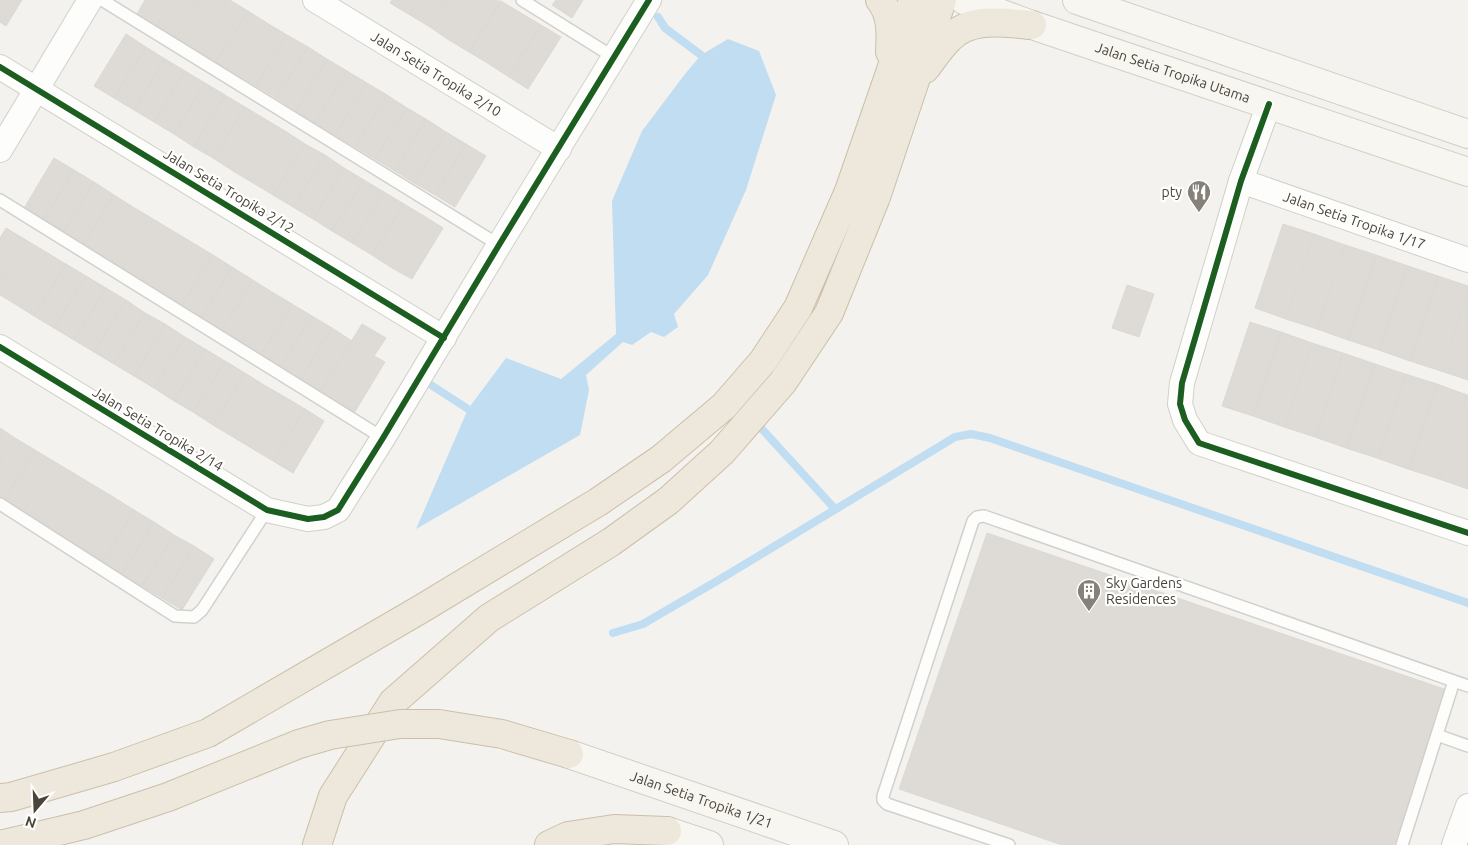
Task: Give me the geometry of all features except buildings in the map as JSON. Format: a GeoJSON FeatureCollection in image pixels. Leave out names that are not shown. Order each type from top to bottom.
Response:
{"type":"FeatureCollection","features":[{"type":"Feature","properties":{"kind":"highway"},"geometry":{"type":"LineString","coordinates":[[880,0],[884,5],[891,24],[901,80]]}},
{"type":"Feature","properties":{"kind":"highway"},"geometry":{"type":"LineString","coordinates":[[317,845],[333,796],[394,702],[489,618],[611,542],[668,501],[722,452],[782,382],[829,313],[876,197],[901,80],[913,0]]}},
{"type":"Feature","properties":{"kind":"highway"},"geometry":{"type":"LineString","coordinates":[[0,798],[114,767],[208,733],[421,609],[598,502],[661,459],[724,406],[763,361],[798,308],[849,190],[901,80],[942,0]]}},
{"type":"Feature","properties":{"kind":"highway"},"geometry":{"type":"LineString","coordinates":[[901,80],[950,38],[968,26],[987,22],[1032,25]]}},
{"type":"Feature","properties":{"kind":"highway"},"geometry":{"type":"LineString","coordinates":[[0,845],[84,825],[168,798],[299,744],[330,735],[400,724],[439,724],[502,734],[569,754]]}},
{"type":"Feature","properties":{"kind":"highway"},"geometry":{"type":"LineString","coordinates":[[548,845],[568,836],[614,829],[667,831]]}},
{"type":"Feature","properties":{"kind":"main road","name":"Jalan Setia Tropika Utama"},"geometry":{"type":"LineString","coordinates":[[964,0],[1032,25],[1468,172]]}},
{"type":"Feature","properties":{"kind":"main road"},"geometry":{"type":"LineString","coordinates":[[1077,0],[1468,134]]}},
{"type":"Feature","properties":{"kind":"main road","name":"Jalan Setia Tropika 1/21"},"geometry":{"type":"LineString","coordinates":[[569,754],[834,845]]}},
{"type":"Feature","properties":{"kind":"main road"},"geometry":{"type":"LineString","coordinates":[[667,831],[709,845]]}},
{"type":"Feature","properties":{"kind":"street"},"geometry":{"type":"LineString","coordinates":[[0,150],[90,0]]}},
{"type":"Feature","properties":{"kind":"street","name":"Jalan Setia Tropika 2/10"},"geometry":{"type":"LineString","coordinates":[[315,0],[559,148]]}},
{"type":"Feature","properties":{"kind":"street"},"geometry":{"type":"LineString","coordinates":[[383,438],[649,0]]}},
{"type":"Feature","properties":{"kind":"street","name":"Jalan Setia Tropika 2/12"},"geometry":{"type":"LineString","coordinates":[[0,67],[444,338]]}},
{"type":"Feature","properties":{"kind":"street"},"geometry":{"type":"LineString","coordinates":[[1269,104],[1241,181],[1182,383],[1180,404],[1185,420],[1199,443],[1468,533]]}},
{"type":"Feature","properties":{"kind":"street","name":"Jalan Setia Tropika 1/17"},"geometry":{"type":"LineString","coordinates":[[1241,181],[1468,260]]}},
{"type":"Feature","properties":{"kind":"street","name":"Jalan Setia Tropika 2/14"},"geometry":{"type":"LineString","coordinates":[[0,348],[266,510],[308,519],[324,517],[338,510],[383,438]]}},
{"type":"Feature","properties":{"kind":"street"},"geometry":{"type":"LineString","coordinates":[[1454,845],[1468,806]]}},
{"type":"Feature","properties":{"kind":"lane"},"geometry":{"type":"LineString","coordinates":[[102,0],[499,245]]}},
{"type":"Feature","properties":{"kind":"lane"},"geometry":{"type":"LineString","coordinates":[[522,0],[615,58]]}},
{"type":"Feature","properties":{"kind":"lane"},"geometry":{"type":"LineString","coordinates":[[0,200],[383,438]]}},
{"type":"Feature","properties":{"kind":"lane"},"geometry":{"type":"LineString","coordinates":[[0,504],[174,616],[194,617],[202,610],[266,510]]}},
{"type":"Feature","properties":{"kind":"lane"},"geometry":{"type":"LineString","coordinates":[[1009,845],[887,804],[883,796],[973,522],[977,516],[984,516],[1468,686]]}},
{"type":"Feature","properties":{"kind":"lane"},"geometry":{"type":"LineString","coordinates":[[1402,845],[1454,681]]}},
{"type":"Feature","properties":{"kind":"lane"},"geometry":{"type":"LineString","coordinates":[[1437,735],[1468,746]]}},
{"type":"Feature","properties":{"kind":"water"},"geometry":{"type":"Polygon","coordinates":[[[728,39],[759,51],[776,95],[746,190],[708,275],[674,314],[678,327],[664,337],[651,332],[632,345],[623,342],[586,375],[589,390],[580,435],[416,529],[468,409],[506,358],[561,379],[616,334],[612,201],[642,131],[701,55],[728,39]]]}},
{"type":"Feature","properties":{"kind":"waterway"},"geometry":{"type":"LineString","coordinates":[[658,17],[665,28],[701,55]]}},
{"type":"Feature","properties":{"kind":"waterway"},"geometry":{"type":"LineString","coordinates":[[431,385],[468,409]]}},
{"type":"Feature","properties":{"kind":"waterway"},"geometry":{"type":"LineString","coordinates":[[760,427],[835,509]]}},
{"type":"Feature","properties":{"kind":"waterway"},"geometry":{"type":"LineString","coordinates":[[613,633],[643,624],[955,437],[971,434],[990,438],[1468,603]]}},
{"type":"Feature","properties":{"kind":"cycle path"},"geometry":{"type":"LineString","coordinates":[[0,347],[267,510],[308,519],[324,517],[338,510],[649,0]]}},
{"type":"Feature","properties":{"kind":"cycle path"},"geometry":{"type":"LineString","coordinates":[[0,67],[444,338]]}},
{"type":"Feature","properties":{"kind":"cycle path"},"geometry":{"type":"LineString","coordinates":[[1269,104],[1241,181],[1182,383],[1180,404],[1185,420],[1199,443],[1468,533]]}},
{"type":"Feature","properties":{"kind":"place","name":"pty"},"geometry":{"type":"Point","coordinates":[1199,213]}},
{"type":"Feature","properties":{"kind":"place","name":"Sky Gardens Residences"},"geometry":{"type":"Point","coordinates":[1089,612]}}]}
